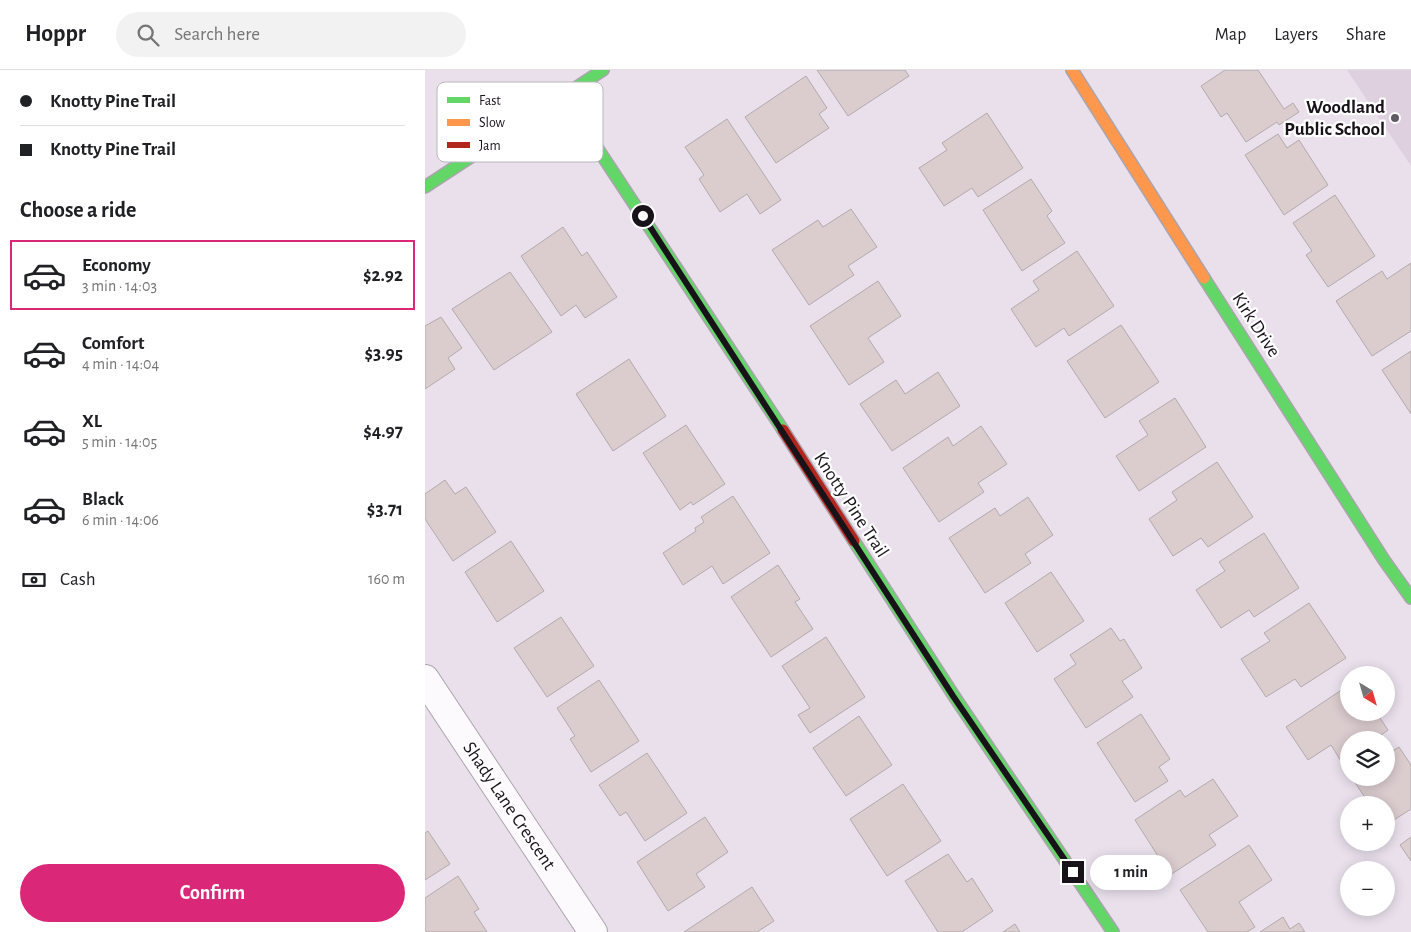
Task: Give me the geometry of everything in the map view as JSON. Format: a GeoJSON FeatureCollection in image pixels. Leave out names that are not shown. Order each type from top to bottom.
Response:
{"type":"FeatureCollection","features":[{"type":"Feature","properties":{"kind":"street"},"geometry":{"type":"LineString","coordinates":[[585,82],[603,70]]}},
{"type":"Feature","properties":{"kind":"street","name":"Kirk Drive"},"geometry":{"type":"LineString","coordinates":[[1072,70],[1384,560],[1411,598]]}},
{"type":"Feature","properties":{"kind":"street","name":"Knotty Pine Trail"},"geometry":{"type":"LineString","coordinates":[[603,156],[705,310],[953,696],[1113,932]]}},
{"type":"Feature","properties":{"kind":"street"},"geometry":{"type":"LineString","coordinates":[[425,187],[463,162]]}},
{"type":"Feature","properties":{"kind":"street","name":"Shady Lane Crescent"},"geometry":{"type":"LineString","coordinates":[[425,680],[593,932]]}},
{"type":"Feature","properties":{"kind":"shaded area","name":"Woodland Public School"},"geometry":{"type":"Polygon","coordinates":[[[1347,70],[1411,70],[1411,166],[1347,70]]]}},
{"type":"Feature","properties":{"kind":"building"},"geometry":{"type":"Polygon","coordinates":[[[817,70],[905,70],[909,76],[848,116],[817,70]]]}},
{"type":"Feature","properties":{"kind":"building"},"geometry":{"type":"Polygon","coordinates":[[[1225,70],[1258,70],[1284,109],[1293,103],[1299,112],[1279,125],[1277,122],[1246,142],[1227,113],[1221,117],[1201,86],[1225,70]]]}},
{"type":"Feature","properties":{"kind":"building"},"geometry":{"type":"Polygon","coordinates":[[[806,76],[827,108],[819,114],[829,128],[776,163],[745,117],[806,76]]]}},
{"type":"Feature","properties":{"kind":"building"},"geometry":{"type":"Polygon","coordinates":[[[987,113],[1023,168],[978,197],[972,188],[944,206],[919,168],[947,150],[942,143],[987,113]]]}},
{"type":"Feature","properties":{"kind":"building"},"geometry":{"type":"Polygon","coordinates":[[[727,119],[781,200],[760,214],[747,194],[720,212],[699,179],[704,175],[685,147],[727,119]]]}},
{"type":"Feature","properties":{"kind":"building"},"geometry":{"type":"Polygon","coordinates":[[[1278,134],[1287,148],[1299,140],[1328,185],[1284,215],[1245,155],[1278,134]]]}},
{"type":"Feature","properties":{"kind":"building"},"geometry":{"type":"Polygon","coordinates":[[[1031,179],[1052,211],[1047,216],[1065,243],[1022,271],[983,210],[1031,179]]]}},
{"type":"Feature","properties":{"kind":"building"},"geometry":{"type":"Polygon","coordinates":[[[1335,195],[1375,256],[1328,287],[1306,255],[1312,251],[1293,223],[1335,195]]]}},
{"type":"Feature","properties":{"kind":"building"},"geometry":{"type":"Polygon","coordinates":[[[851,209],[877,247],[848,266],[854,275],[809,305],[772,250],[818,220],[823,227],[851,209]]]}},
{"type":"Feature","properties":{"kind":"building"},"geometry":{"type":"Polygon","coordinates":[[[563,227],[582,256],[587,252],[617,297],[585,318],[576,305],[561,316],[521,256],[563,227]]]}},
{"type":"Feature","properties":{"kind":"building"},"geometry":{"type":"Polygon","coordinates":[[[1077,251],[1114,306],[1069,336],[1064,328],[1036,347],[1011,309],[1039,290],[1033,281],[1077,251]]]}},
{"type":"Feature","properties":{"kind":"building"},"geometry":{"type":"Polygon","coordinates":[[[1411,263],[1411,331],[1372,356],[1336,301],[1382,271],[1387,279],[1411,263]]]}},
{"type":"Feature","properties":{"kind":"building"},"geometry":{"type":"Polygon","coordinates":[[[510,272],[552,332],[494,370],[452,309],[510,272]]]}},
{"type":"Feature","properties":{"kind":"building"},"geometry":{"type":"Polygon","coordinates":[[[878,281],[901,316],[868,338],[884,362],[849,385],[810,326],[878,281]]]}},
{"type":"Feature","properties":{"kind":"building"},"geometry":{"type":"Polygon","coordinates":[[[441,317],[462,348],[448,358],[455,369],[425,389],[425,326],[441,317]]]}},
{"type":"Feature","properties":{"kind":"building"},"geometry":{"type":"Polygon","coordinates":[[[1121,325],[1159,382],[1105,418],[1067,361],[1121,325]]]}},
{"type":"Feature","properties":{"kind":"building"},"geometry":{"type":"Polygon","coordinates":[[[1411,351],[1411,414],[1382,370],[1411,351]]]}},
{"type":"Feature","properties":{"kind":"building"},"geometry":{"type":"Polygon","coordinates":[[[629,359],[666,416],[613,451],[576,394],[629,359]]]}},
{"type":"Feature","properties":{"kind":"building"},"geometry":{"type":"Polygon","coordinates":[[[938,372],[960,406],[892,451],[860,404],[896,380],[905,394],[938,372]]]}},
{"type":"Feature","properties":{"kind":"building"},"geometry":{"type":"Polygon","coordinates":[[[1175,398],[1206,447],[1139,491],[1116,456],[1148,435],[1139,421],[1175,398]]]}},
{"type":"Feature","properties":{"kind":"building"},"geometry":{"type":"Polygon","coordinates":[[[686,425],[725,484],[693,505],[691,502],[680,510],[643,453],[686,425]]]}},
{"type":"Feature","properties":{"kind":"building"},"geometry":{"type":"Polygon","coordinates":[[[981,426],[1007,464],[978,483],[984,492],[939,522],[903,468],[948,437],[953,446],[981,426]]]}},
{"type":"Feature","properties":{"kind":"building"},"geometry":{"type":"Polygon","coordinates":[[[1217,462],[1253,517],[1208,547],[1201,538],[1173,556],[1149,519],[1177,500],[1172,492],[1217,462]]]}},
{"type":"Feature","properties":{"kind":"building"},"geometry":{"type":"Polygon","coordinates":[[[445,480],[455,494],[466,487],[496,532],[453,561],[425,519],[425,494],[445,480]]]}},
{"type":"Feature","properties":{"kind":"building"},"geometry":{"type":"Polygon","coordinates":[[[733,496],[770,553],[723,584],[712,566],[683,585],[663,553],[696,531],[695,528],[704,522],[701,517],[733,496]]]}},
{"type":"Feature","properties":{"kind":"building"},"geometry":{"type":"Polygon","coordinates":[[[1028,497],[1053,535],[1025,554],[1031,563],[985,593],[949,538],[995,508],[1000,516],[1028,497]]]}},
{"type":"Feature","properties":{"kind":"building"},"geometry":{"type":"Polygon","coordinates":[[[1264,533],[1299,588],[1254,617],[1249,610],[1221,628],[1196,590],[1225,571],[1219,562],[1264,533]]]}},
{"type":"Feature","properties":{"kind":"building"},"geometry":{"type":"Polygon","coordinates":[[[511,541],[544,591],[497,622],[465,572],[511,541]]]}},
{"type":"Feature","properties":{"kind":"building"},"geometry":{"type":"Polygon","coordinates":[[[778,565],[800,599],[795,602],[813,629],[771,657],[731,597],[778,565]]]}},
{"type":"Feature","properties":{"kind":"building"},"geometry":{"type":"Polygon","coordinates":[[[1051,572],[1084,621],[1037,652],[1005,603],[1051,572]]]}},
{"type":"Feature","properties":{"kind":"building"},"geometry":{"type":"Polygon","coordinates":[[[1309,603],[1346,658],[1301,687],[1295,679],[1266,697],[1241,659],[1270,641],[1264,633],[1309,603]]]}},
{"type":"Feature","properties":{"kind":"building"},"geometry":{"type":"Polygon","coordinates":[[[561,617],[594,666],[547,697],[514,648],[561,617]]]}},
{"type":"Feature","properties":{"kind":"building"},"geometry":{"type":"Polygon","coordinates":[[[1111,628],[1120,641],[1124,639],[1142,668],[1122,681],[1133,697],[1086,728],[1054,679],[1076,664],[1070,655],[1111,628]]]}},
{"type":"Feature","properties":{"kind":"building"},"geometry":{"type":"Polygon","coordinates":[[[826,637],[865,697],[810,733],[798,715],[810,708],[782,666],[826,637]]]}},
{"type":"Feature","properties":{"kind":"building"},"geometry":{"type":"Polygon","coordinates":[[[599,680],[639,741],[591,772],[570,739],[575,736],[557,708],[599,680]]]}},
{"type":"Feature","properties":{"kind":"building"},"geometry":{"type":"Polygon","coordinates":[[[1340,691],[1340,721],[1382,721],[1388,730],[1340,731],[1340,759],[1331,745],[1308,760],[1286,727],[1340,691]]]}},
{"type":"Feature","properties":{"kind":"building"},"geometry":{"type":"Polygon","coordinates":[[[1141,714],[1170,759],[1159,767],[1168,781],[1135,802],[1097,743],[1141,714]]]}},
{"type":"Feature","properties":{"kind":"building"},"geometry":{"type":"Polygon","coordinates":[[[859,716],[892,765],[846,796],[813,748],[859,716]]]}},
{"type":"Feature","properties":{"kind":"building"},"geometry":{"type":"Polygon","coordinates":[[[1399,747],[1411,765],[1411,809],[1395,819],[1395,796],[1364,796],[1357,786],[1395,786],[1395,749],[1399,747]]]}},
{"type":"Feature","properties":{"kind":"building"},"geometry":{"type":"Polygon","coordinates":[[[647,753],[687,813],[645,841],[626,812],[620,816],[599,785],[647,753]]]}},
{"type":"Feature","properties":{"kind":"building"},"geometry":{"type":"Polygon","coordinates":[[[1213,779],[1238,816],[1209,835],[1216,845],[1170,875],[1135,820],[1180,790],[1185,797],[1213,779]]]}},
{"type":"Feature","properties":{"kind":"building"},"geometry":{"type":"Polygon","coordinates":[[[903,784],[941,841],[887,876],[850,819],[903,784]]]}},
{"type":"Feature","properties":{"kind":"building"},"geometry":{"type":"Polygon","coordinates":[[[705,817],[728,852],[696,874],[705,887],[668,911],[637,862],[705,817]]]}},
{"type":"Feature","properties":{"kind":"building"},"geometry":{"type":"Polygon","coordinates":[[[428,831],[450,864],[425,880],[425,833],[428,831]]]}},
{"type":"Feature","properties":{"kind":"building"},"geometry":{"type":"Polygon","coordinates":[[[1411,837],[1411,861],[1400,845],[1411,837]]]}},
{"type":"Feature","properties":{"kind":"building"},"geometry":{"type":"Polygon","coordinates":[[[1249,845],[1272,880],[1239,902],[1255,927],[1247,932],[1208,932],[1180,890],[1249,845]]]}},
{"type":"Feature","properties":{"kind":"building"},"geometry":{"type":"Polygon","coordinates":[[[948,854],[967,882],[972,878],[993,911],[962,932],[938,932],[905,881],[948,854]]]}},
{"type":"Feature","properties":{"kind":"building"},"geometry":{"type":"Polygon","coordinates":[[[458,876],[479,909],[474,912],[487,932],[427,932],[425,930],[425,898],[458,876]]]}},
{"type":"Feature","properties":{"kind":"building"},"geometry":{"type":"Polygon","coordinates":[[[752,887],[774,921],[757,932],[684,932],[752,887]]]}},
{"type":"Feature","properties":{"kind":"building"},"geometry":{"type":"Polygon","coordinates":[[[1283,917],[1290,929],[1299,923],[1305,932],[1260,932],[1283,917]]]}},
{"type":"Feature","properties":{"kind":"building"},"geometry":{"type":"Polygon","coordinates":[[[1015,924],[1020,932],[1003,932],[1015,924]]]}},
{"type":"Feature","properties":{"kind":"traffic: fast"},"geometry":{"type":"LineString","coordinates":[[585,82],[603,70]]}},
{"type":"Feature","properties":{"kind":"traffic: fast"},"geometry":{"type":"LineString","coordinates":[[603,157],[783,430]]}},
{"type":"Feature","properties":{"kind":"traffic: fast"},"geometry":{"type":"LineString","coordinates":[[425,187],[463,162]]}},
{"type":"Feature","properties":{"kind":"traffic: fast"},"geometry":{"type":"LineString","coordinates":[[1204,278],[1384,560],[1411,598]]}},
{"type":"Feature","properties":{"kind":"traffic: fast"},"geometry":{"type":"LineString","coordinates":[[854,541],[954,696],[1113,932]]}},
{"type":"Feature","properties":{"kind":"traffic: slow"},"geometry":{"type":"LineString","coordinates":[[1072,70],[1204,278]]}},
{"type":"Feature","properties":{"kind":"traffic: jam"},"geometry":{"type":"LineString","coordinates":[[783,430],[854,541]]}},
{"type":"Feature","properties":{"kind":"place","name":"Woodland Public School"},"geometry":{"type":"Point","coordinates":[1395,118]}},
{"type":"Feature","properties":{"kind":"route"},"geometry":{"type":"LineString","coordinates":[[643,216],[953,696],[1073,872]]}}]}
